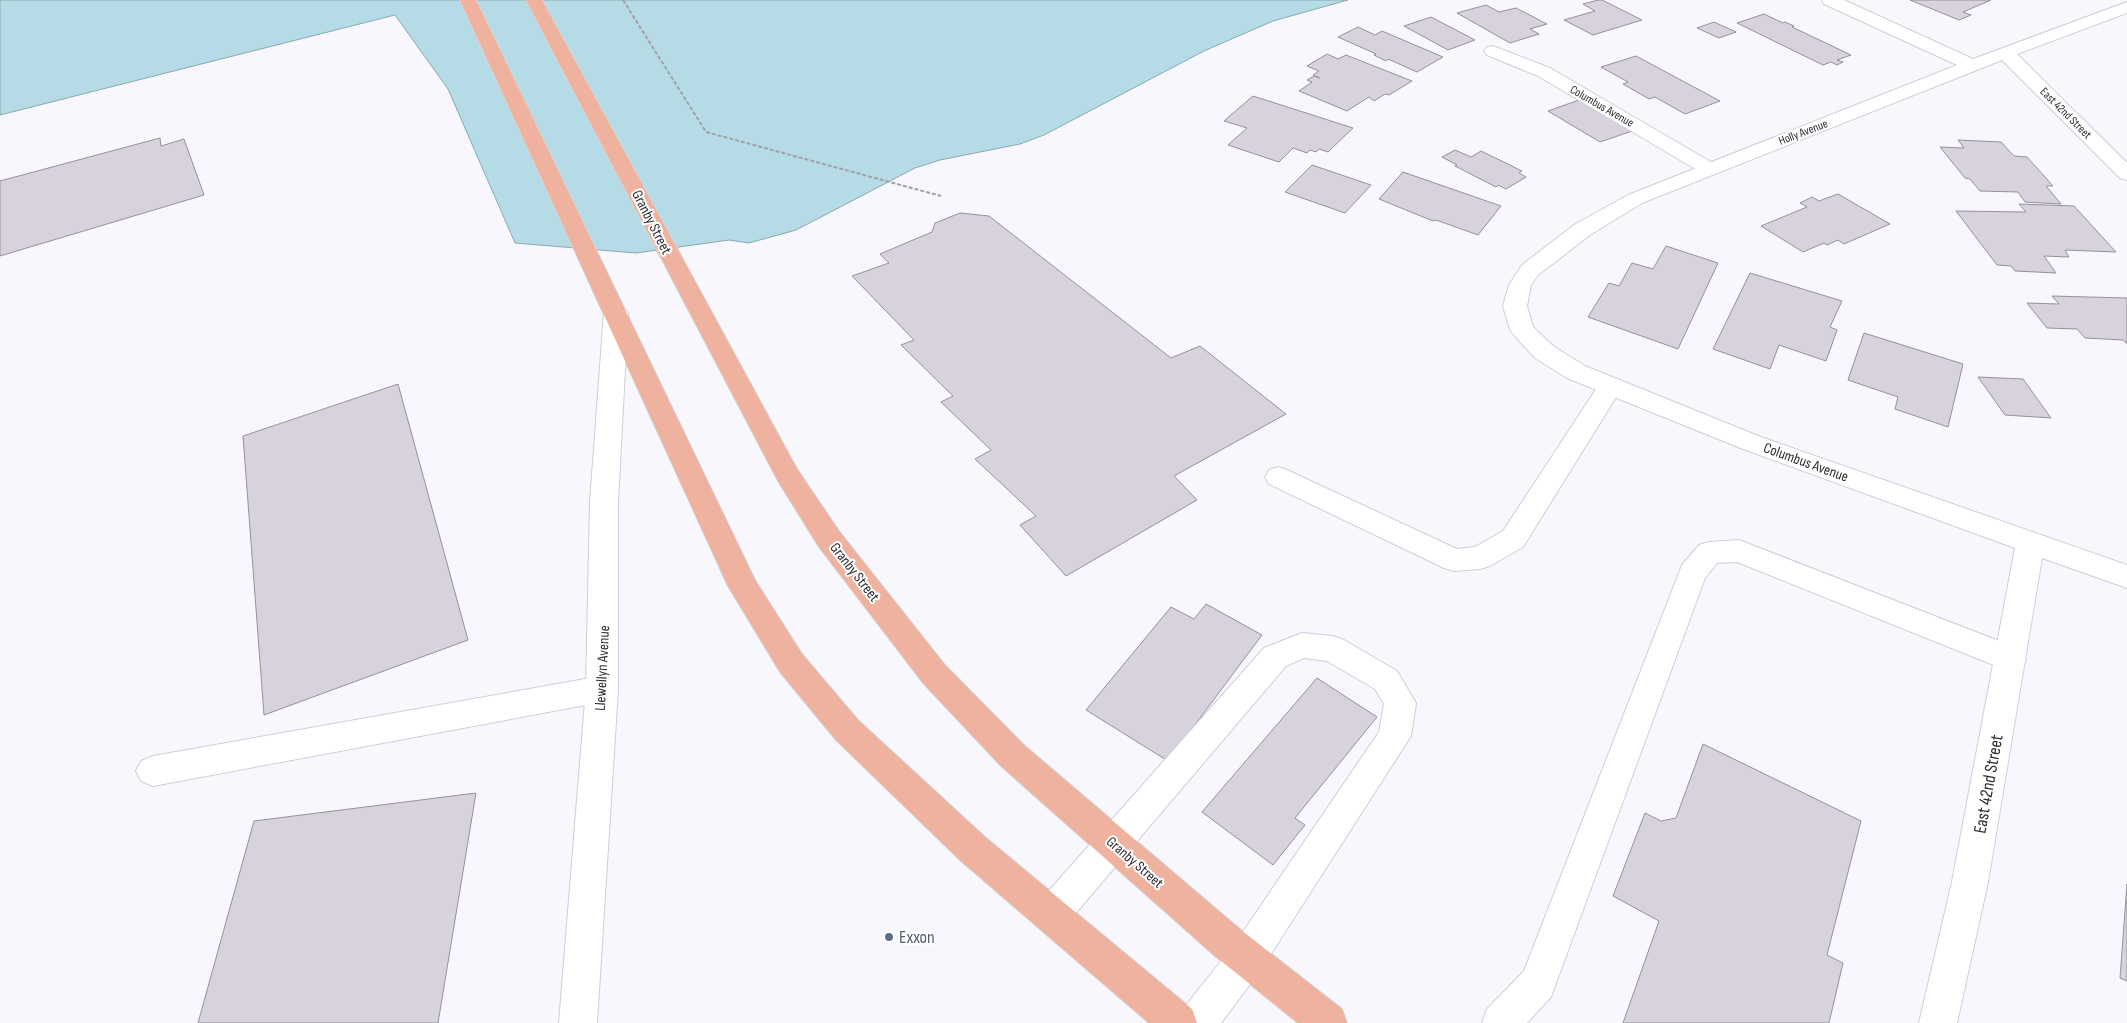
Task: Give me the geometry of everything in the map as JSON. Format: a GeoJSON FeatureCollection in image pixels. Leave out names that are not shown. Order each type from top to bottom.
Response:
{"type":"FeatureCollection","features":[{"type":"Feature","properties":{"kind":"main road"},"geometry":{"type":"LineString","coordinates":[[468,0],[743,586],[791,662],[847,730],[973,849],[1178,1023]]}},
{"type":"Feature","properties":{"kind":"main road","name":"Granby Street"},"geometry":{"type":"LineString","coordinates":[[534,0],[787,474],[840,554],[934,674],[1013,756],[1247,958],[1328,1023]]}},
{"type":"Feature","properties":{"kind":"street"},"geometry":{"type":"LineString","coordinates":[[1830,0],[1972,65]]}},
{"type":"Feature","properties":{"kind":"street","name":"Holly Avenue"},"geometry":{"type":"LineString","coordinates":[[1515,306],[1520,285],[1530,270],[1582,230],[1635,199],[2005,52],[2127,7]]}},
{"type":"Feature","properties":{"kind":"street","name":"Columbus Avenue"},"geometry":{"type":"LineString","coordinates":[[1493,50],[1544,72],[1709,169]]}},
{"type":"Feature","properties":{"kind":"street","name":"East 42nd Street"},"geometry":{"type":"LineString","coordinates":[[2005,52],[2127,174]]}},
{"type":"Feature","properties":{"kind":"street","name":"Columbus Avenue"},"geometry":{"type":"LineString","coordinates":[[1515,306],[1522,330],[1544,352],[1576,372],[1752,443],[2127,577]]}},
{"type":"Feature","properties":{"kind":"street","name":"Llewellyn Avenue"},"geometry":{"type":"LineString","coordinates":[[578,1023],[602,688],[604,502],[616,313]]}},
{"type":"Feature","properties":{"kind":"street"},"geometry":{"type":"LineString","coordinates":[[1278,477],[1454,560],[1480,558],[1513,539],[1611,386]]}},
{"type":"Feature","properties":{"kind":"street","name":"East 42nd Street"},"geometry":{"type":"LineString","coordinates":[[1938,1023],[1970,882],[2011,659],[2030,543]]}},
{"type":"Feature","properties":{"kind":"street"},"geometry":{"type":"LineString","coordinates":[[1501,1023],[1538,984],[1692,573],[1709,554],[1739,551],[2011,659]]}},
{"type":"Feature","properties":{"kind":"street"},"geometry":{"type":"LineString","coordinates":[[1051,915],[1275,657],[1302,645],[1333,649],[1386,680],[1400,703],[1395,736],[1247,958],[1197,1023]]}},
{"type":"Feature","properties":{"kind":"street"},"geometry":{"type":"LineString","coordinates":[[153,771],[602,688]]}},
{"type":"Feature","properties":{"kind":"path"},"geometry":{"type":"LineString","coordinates":[[623,0],[706,132],[941,196]]}},
{"type":"Feature","properties":{"kind":"water"},"geometry":{"type":"Polygon","coordinates":[[[0,0],[1348,0],[1273,21],[1204,51],[1044,135],[1020,144],[940,160],[915,168],[796,230],[749,243],[729,240],[636,253],[515,243],[448,89],[395,15],[0,115],[0,0]]]}},
{"type":"Feature","properties":{"kind":"building"},"geometry":{"type":"Polygon","coordinates":[[[1602,0],[1642,20],[1593,35],[1564,20],[1595,11],[1583,4],[1602,0]]]}},
{"type":"Feature","properties":{"kind":"building"},"geometry":{"type":"Polygon","coordinates":[[[1910,0],[1991,0],[1963,12],[1971,15],[1959,20],[1910,0]]]}},
{"type":"Feature","properties":{"kind":"building"},"geometry":{"type":"Polygon","coordinates":[[[1486,5],[1499,12],[1516,8],[1547,24],[1530,29],[1539,34],[1510,43],[1457,13],[1486,5]]]}},
{"type":"Feature","properties":{"kind":"building"},"geometry":{"type":"Polygon","coordinates":[[[1764,14],[1794,26],[1792,27],[1851,55],[1837,60],[1843,62],[1837,65],[1831,62],[1823,65],[1737,23],[1764,14]]]}},
{"type":"Feature","properties":{"kind":"building"},"geometry":{"type":"Polygon","coordinates":[[[1431,17],[1475,40],[1448,50],[1404,26],[1431,17]]]}},
{"type":"Feature","properties":{"kind":"building"},"geometry":{"type":"Polygon","coordinates":[[[1714,22],[1736,32],[1719,38],[1697,28],[1714,22]]]}},
{"type":"Feature","properties":{"kind":"building"},"geometry":{"type":"Polygon","coordinates":[[[1358,27],[1375,35],[1382,31],[1443,57],[1417,72],[1388,59],[1386,61],[1374,55],[1376,54],[1338,37],[1358,27]]]}},
{"type":"Feature","properties":{"kind":"building"},"geometry":{"type":"Polygon","coordinates":[[[1327,54],[1338,59],[1346,55],[1412,81],[1389,95],[1385,94],[1374,101],[1369,97],[1347,111],[1299,91],[1312,82],[1307,80],[1314,76],[1320,78],[1313,75],[1319,71],[1307,66],[1327,54]]]}},
{"type":"Feature","properties":{"kind":"building"},"geometry":{"type":"Polygon","coordinates":[[[1636,56],[1720,101],[1685,114],[1655,97],[1649,99],[1623,84],[1628,82],[1601,67],[1636,56]]]}},
{"type":"Feature","properties":{"kind":"building"},"geometry":{"type":"Polygon","coordinates":[[[1253,96],[1353,128],[1328,152],[1319,149],[1316,152],[1310,150],[1307,153],[1293,148],[1279,162],[1228,145],[1247,128],[1224,121],[1253,96]]]}},
{"type":"Feature","properties":{"kind":"building"},"geometry":{"type":"Polygon","coordinates":[[[1579,100],[1632,131],[1600,142],[1548,111],[1579,100]]]}},
{"type":"Feature","properties":{"kind":"building"},"geometry":{"type":"Polygon","coordinates":[[[160,138],[161,146],[184,139],[204,195],[0,256],[0,181],[160,138]]]}},
{"type":"Feature","properties":{"kind":"building"},"geometry":{"type":"Polygon","coordinates":[[[1958,140],[2001,142],[2014,156],[2027,157],[2053,186],[2046,186],[2061,204],[2025,202],[2018,192],[1980,191],[1970,179],[1965,178],[1940,147],[1964,148],[1958,140]]]}},
{"type":"Feature","properties":{"kind":"building"},"geometry":{"type":"Polygon","coordinates":[[[1455,150],[1471,157],[1481,151],[1522,171],[1519,173],[1526,177],[1506,189],[1498,185],[1496,187],[1455,166],[1457,165],[1442,157],[1455,150]]]}},
{"type":"Feature","properties":{"kind":"building"},"geometry":{"type":"Polygon","coordinates":[[[1312,165],[1371,185],[1345,213],[1285,192],[1312,165]]]}},
{"type":"Feature","properties":{"kind":"building"},"geometry":{"type":"Polygon","coordinates":[[[1403,172],[1501,206],[1478,235],[1436,220],[1433,221],[1379,199],[1403,172]]]}},
{"type":"Feature","properties":{"kind":"building"},"geometry":{"type":"Polygon","coordinates":[[[1838,194],[1890,224],[1844,244],[1838,240],[1827,245],[1824,243],[1803,252],[1761,226],[1807,207],[1800,203],[1812,197],[1819,201],[1838,194]]]}},
{"type":"Feature","properties":{"kind":"building"},"geometry":{"type":"Polygon","coordinates":[[[2019,204],[2074,206],[2116,252],[2065,250],[2069,257],[2044,256],[2056,273],[2015,271],[2011,266],[1997,265],[1956,211],[2026,212],[2019,204]]]}},
{"type":"Feature","properties":{"kind":"building"},"geometry":{"type":"Polygon","coordinates":[[[960,213],[989,216],[1171,358],[1200,346],[1286,414],[1174,476],[1197,500],[1066,576],[1020,525],[1036,516],[975,459],[991,450],[941,402],[953,396],[901,345],[914,340],[852,276],[889,263],[880,254],[932,232],[935,223],[960,213]]]}},
{"type":"Feature","properties":{"kind":"building"},"geometry":{"type":"Polygon","coordinates":[[[1666,246],[1718,263],[1678,349],[1588,317],[1609,283],[1619,286],[1632,263],[1653,269],[1666,246]]]}},
{"type":"Feature","properties":{"kind":"building"},"geometry":{"type":"Polygon","coordinates":[[[1750,273],[1842,301],[1830,327],[1837,330],[1826,361],[1779,345],[1770,369],[1713,349],[1750,273]]]}},
{"type":"Feature","properties":{"kind":"building"},"geometry":{"type":"Polygon","coordinates":[[[2052,296],[2127,298],[2127,344],[2123,340],[2085,338],[2077,329],[2047,328],[2027,303],[2059,304],[2052,296]]]}},
{"type":"Feature","properties":{"kind":"building"},"geometry":{"type":"Polygon","coordinates":[[[1864,333],[1963,364],[1948,427],[1895,409],[1898,397],[1848,380],[1864,333]]]}},
{"type":"Feature","properties":{"kind":"building"},"geometry":{"type":"Polygon","coordinates":[[[1978,377],[2023,379],[2051,418],[2005,415],[1978,377]]]}},
{"type":"Feature","properties":{"kind":"building"},"geometry":{"type":"Polygon","coordinates":[[[398,384],[468,640],[264,715],[243,436],[398,384]]]}},
{"type":"Feature","properties":{"kind":"building"},"geometry":{"type":"Polygon","coordinates":[[[1206,604],[1262,635],[1168,761],[1086,710],[1171,607],[1194,619],[1206,604]]]}},
{"type":"Feature","properties":{"kind":"building"},"geometry":{"type":"Polygon","coordinates":[[[1317,678],[1377,717],[1295,818],[1305,825],[1273,865],[1202,812],[1317,678]]]}},
{"type":"Feature","properties":{"kind":"building"},"geometry":{"type":"Polygon","coordinates":[[[1703,744],[1861,821],[1827,955],[1843,963],[1829,1023],[1623,1023],[1659,921],[1613,896],[1645,813],[1661,821],[1676,818],[1703,744]]]}},
{"type":"Feature","properties":{"kind":"building"},"geometry":{"type":"Polygon","coordinates":[[[476,793],[438,1023],[198,1023],[254,821],[476,793]]]}},
{"type":"Feature","properties":{"kind":"building"},"geometry":{"type":"Polygon","coordinates":[[[2127,884],[2127,981],[2120,978],[2127,884]]]}},
{"type":"Feature","properties":{"kind":"place","name":"Exxon"},"geometry":{"type":"Point","coordinates":[889,937]}}]}
